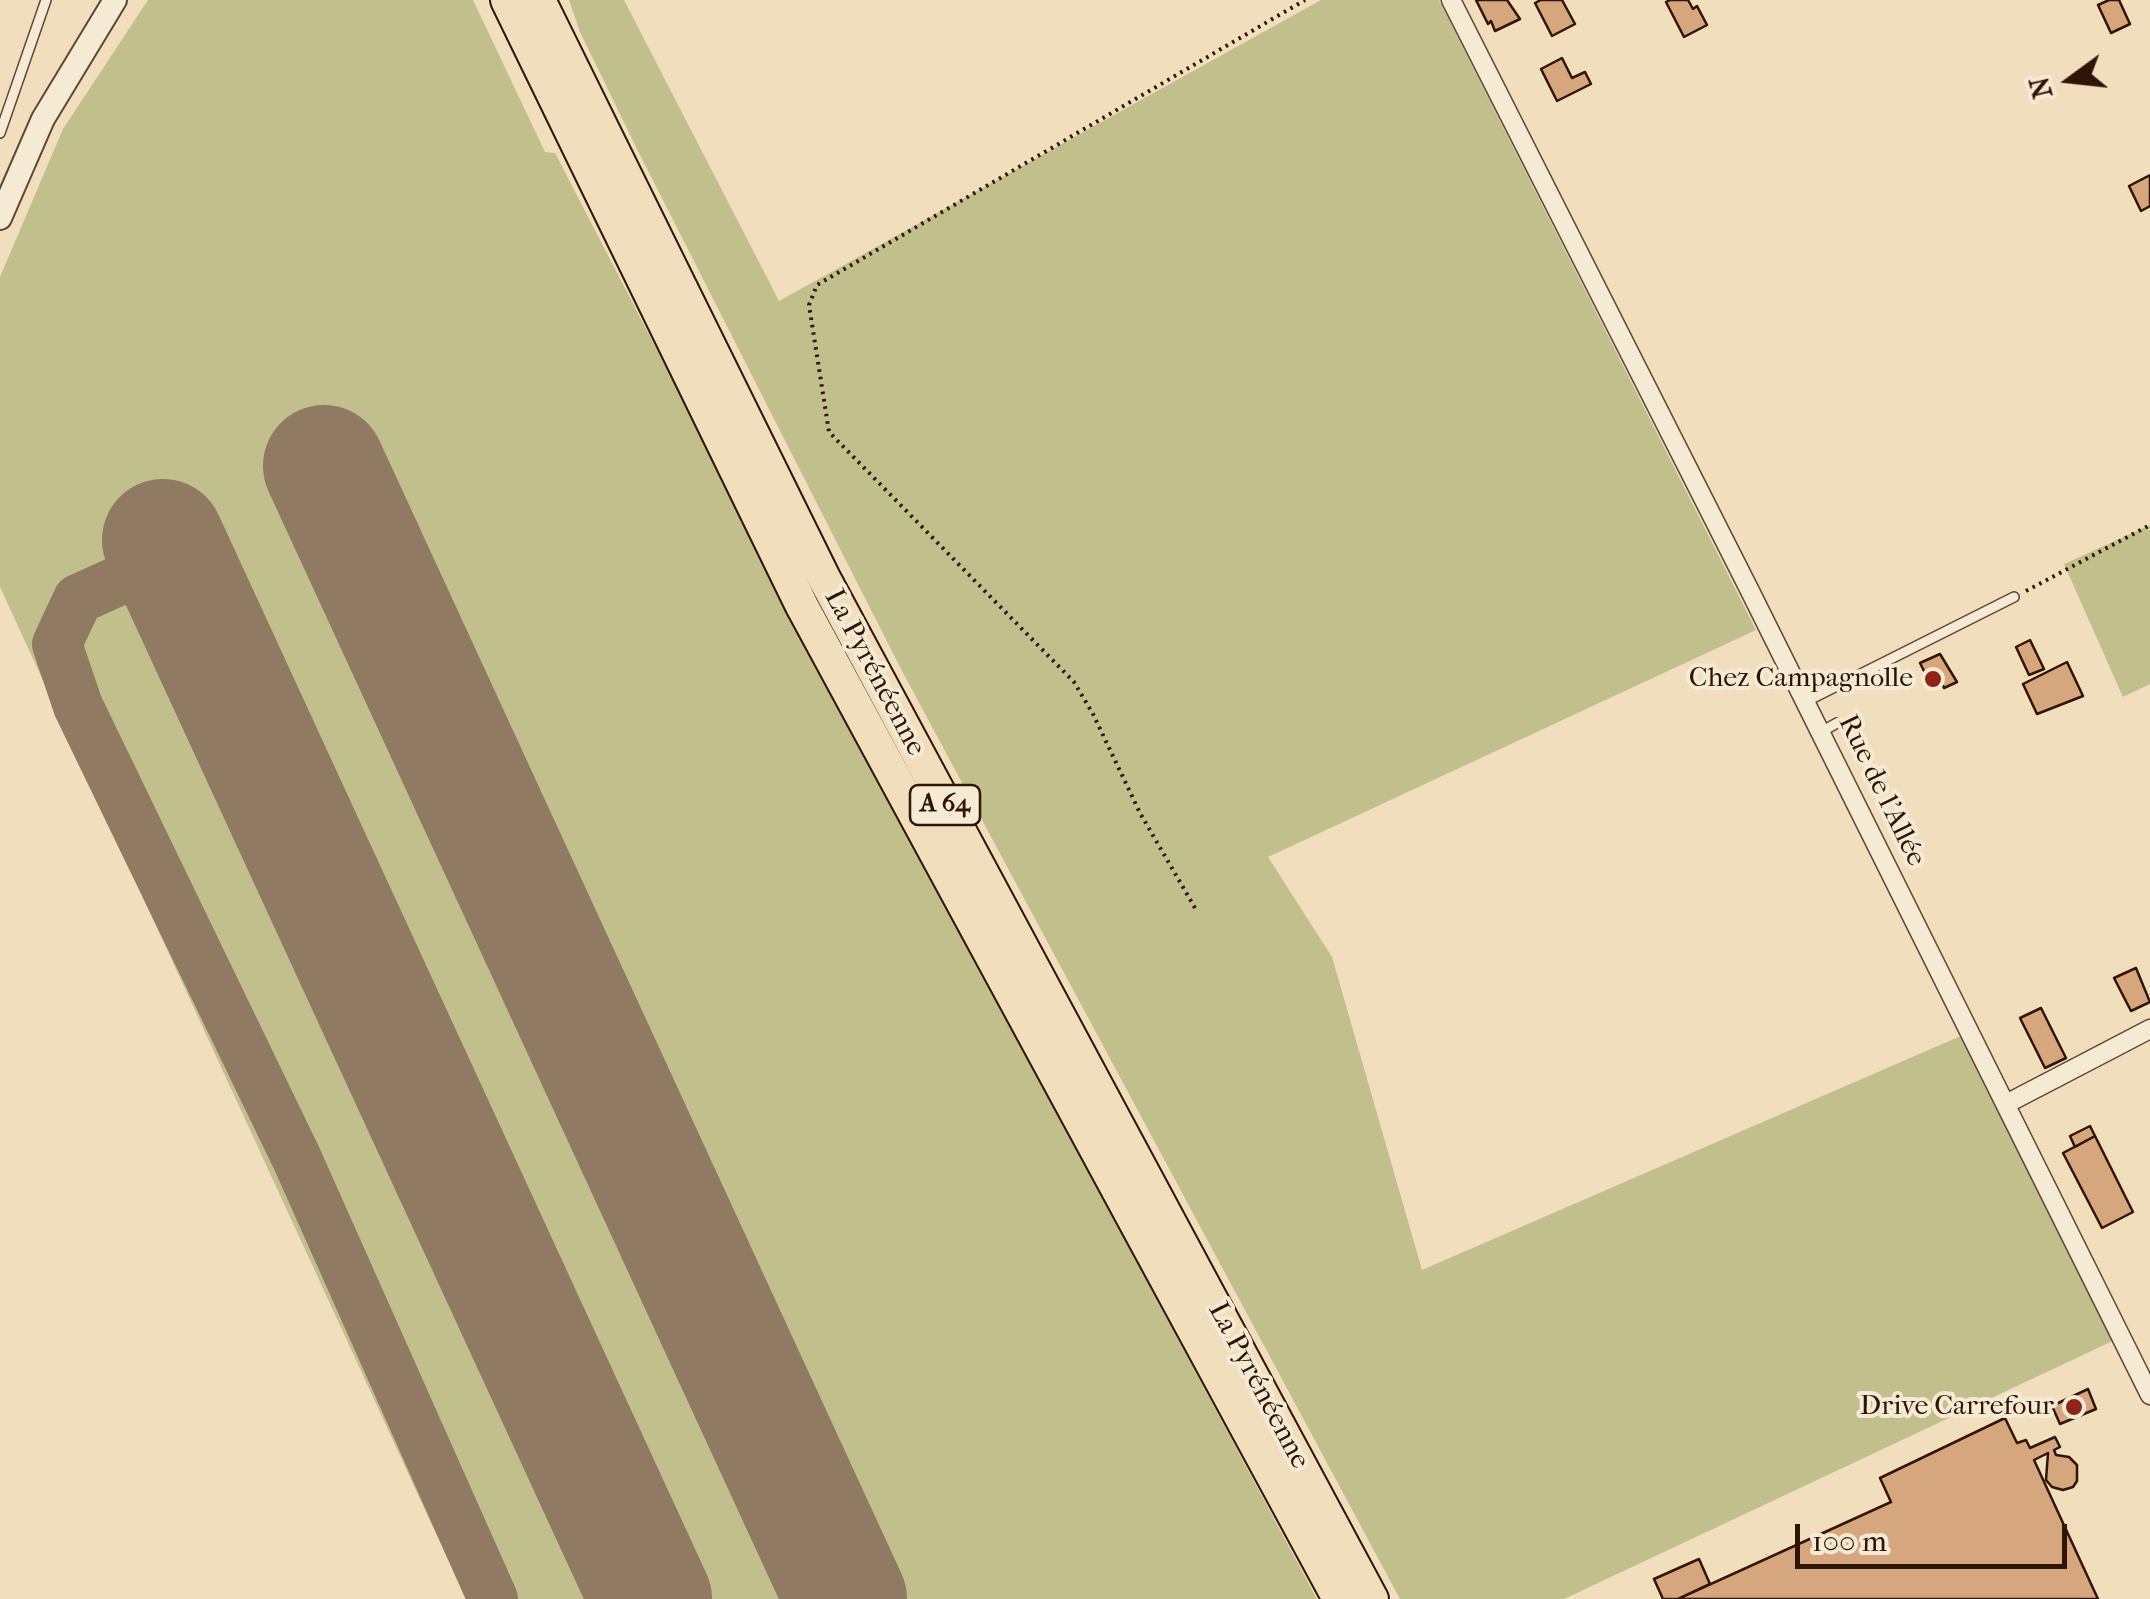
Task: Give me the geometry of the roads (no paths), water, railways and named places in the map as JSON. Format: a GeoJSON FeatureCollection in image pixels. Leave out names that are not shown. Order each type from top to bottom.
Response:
{"type":"FeatureCollection","features":[{"type":"Feature","properties":{"kind":"highway","name":"La Pyrénéenne"},"geometry":{"type":"LineString","coordinates":[[506,0],[802,606],[1339,1599]]}},
{"type":"Feature","properties":{"kind":"highway","name":"La Pyrénéenne"},"geometry":{"type":"LineString","coordinates":[[539,0],[824,578],[1372,1599]]}},
{"type":"Feature","properties":{"kind":"street"},"geometry":{"type":"LineString","coordinates":[[0,218],[42,118],[116,0]]}},
{"type":"Feature","properties":{"kind":"street","name":"Rue de l'Allée"},"geometry":{"type":"LineString","coordinates":[[1452,0],[1806,702],[1829,728],[2006,1104],[2150,1394]]}},
{"type":"Feature","properties":{"kind":"street"},"geometry":{"type":"LineString","coordinates":[[2006,1104],[2150,1029]]}},
{"type":"Feature","properties":{"kind":"lane"},"geometry":{"type":"LineString","coordinates":[[0,133],[46,0]]}},
{"type":"Feature","properties":{"kind":"lane"},"geometry":{"type":"LineString","coordinates":[[1806,702],[2014,597]]}},
{"type":"Feature","properties":{"kind":"place","name":"Chez Campagnolle"},"geometry":{"type":"Point","coordinates":[1933,679]}},
{"type":"Feature","properties":{"kind":"place","name":"Drive Carrefour"},"geometry":{"type":"Point","coordinates":[2074,1407]}}]}
